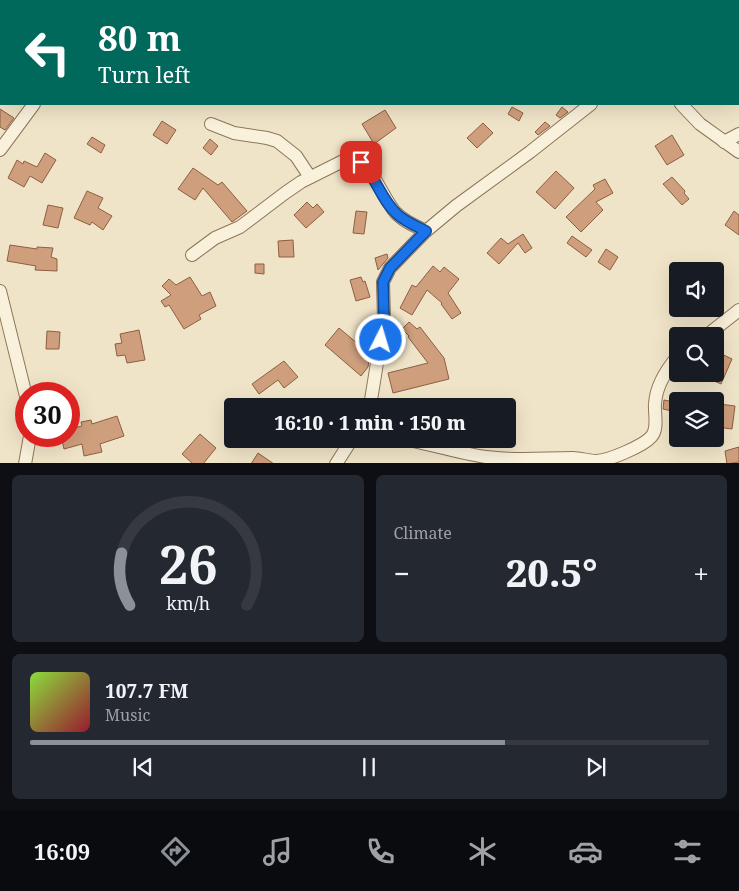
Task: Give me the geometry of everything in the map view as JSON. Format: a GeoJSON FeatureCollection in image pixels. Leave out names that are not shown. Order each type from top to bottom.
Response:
{"type":"FeatureCollection","features":[{"type":"Feature","properties":{"kind":"street"},"geometry":{"type":"LineString","coordinates":[[0,150],[33,105]]}},
{"type":"Feature","properties":{"kind":"street"},"geometry":{"type":"LineString","coordinates":[[371,398],[384,320],[383,282],[390,268],[426,231],[456,206],[530,152],[590,105]]}},
{"type":"Feature","properties":{"kind":"street"},"geometry":{"type":"LineString","coordinates":[[682,105],[700,124],[739,152]]}},
{"type":"Feature","properties":{"kind":"street"},"geometry":{"type":"LineString","coordinates":[[211,124],[234,133],[277,141],[296,156],[310,177]]}},
{"type":"Feature","properties":{"kind":"street"},"geometry":{"type":"LineString","coordinates":[[724,142],[739,134]]}},
{"type":"Feature","properties":{"kind":"street"},"geometry":{"type":"LineString","coordinates":[[192,255],[215,238],[240,227],[285,192],[347,159],[355,159],[368,168],[387,201],[397,214],[426,231]]}},
{"type":"Feature","properties":{"kind":"street"},"geometry":{"type":"LineString","coordinates":[[0,291],[23,382]]}},
{"type":"Feature","properties":{"kind":"street"},"geometry":{"type":"LineString","coordinates":[[717,327],[739,310]]}},
{"type":"Feature","properties":{"kind":"street"},"geometry":{"type":"LineString","coordinates":[[444,448],[484,457],[530,460],[573,458],[594,461],[605,460],[652,437],[655,402],[661,381],[669,366]]}},
{"type":"Feature","properties":{"kind":"street"},"geometry":{"type":"LineString","coordinates":[[24,463],[28,447]]}},
{"type":"Feature","properties":{"kind":"street"},"geometry":{"type":"LineString","coordinates":[[337,463],[346,448]]}},
{"type":"Feature","properties":{"kind":"building"},"geometry":{"type":"Polygon","coordinates":[[[512,107],[523,113],[519,121],[508,114],[512,107]]]}},
{"type":"Feature","properties":{"kind":"building"},"geometry":{"type":"Polygon","coordinates":[[[562,107],[568,112],[560,118],[556,115],[562,107]]]}},
{"type":"Feature","properties":{"kind":"building"},"geometry":{"type":"Polygon","coordinates":[[[0,109],[14,118],[5,130],[0,127],[0,109]]]}},
{"type":"Feature","properties":{"kind":"building"},"geometry":{"type":"Polygon","coordinates":[[[385,110],[396,128],[374,144],[362,124],[385,110]]]}},
{"type":"Feature","properties":{"kind":"building"},"geometry":{"type":"Polygon","coordinates":[[[162,121],[176,130],[167,144],[153,135],[162,121]]]}},
{"type":"Feature","properties":{"kind":"building"},"geometry":{"type":"Polygon","coordinates":[[[545,122],[550,126],[538,135],[535,132],[545,122]]]}},
{"type":"Feature","properties":{"kind":"building"},"geometry":{"type":"Polygon","coordinates":[[[483,123],[493,133],[477,148],[467,138],[483,123]]]}},
{"type":"Feature","properties":{"kind":"building"},"geometry":{"type":"Polygon","coordinates":[[[672,135],[684,155],[667,165],[655,146],[672,135]]]}},
{"type":"Feature","properties":{"kind":"building"},"geometry":{"type":"Polygon","coordinates":[[[92,137],[105,145],[101,153],[87,144],[92,137]]]}},
{"type":"Feature","properties":{"kind":"building"},"geometry":{"type":"Polygon","coordinates":[[[210,139],[218,146],[211,155],[203,148],[210,139]]]}},
{"type":"Feature","properties":{"kind":"building"},"geometry":{"type":"Polygon","coordinates":[[[45,153],[56,160],[42,183],[30,176],[24,187],[8,178],[17,160],[23,164],[24,161],[37,167],[45,153]]]}},
{"type":"Feature","properties":{"kind":"building"},"geometry":{"type":"Polygon","coordinates":[[[193,168],[218,185],[222,182],[247,211],[232,222],[203,188],[195,200],[178,189],[193,168]]]}},
{"type":"Feature","properties":{"kind":"building"},"geometry":{"type":"Polygon","coordinates":[[[556,171],[574,188],[555,209],[536,192],[556,171]]]}},
{"type":"Feature","properties":{"kind":"building"},"geometry":{"type":"Polygon","coordinates":[[[672,177],[685,191],[684,193],[689,199],[682,205],[663,184],[672,177]]]}},
{"type":"Feature","properties":{"kind":"building"},"geometry":{"type":"Polygon","coordinates":[[[605,179],[613,193],[596,202],[603,210],[581,232],[566,217],[595,189],[593,185],[605,179]]]}},
{"type":"Feature","properties":{"kind":"building"},"geometry":{"type":"Polygon","coordinates":[[[87,191],[103,198],[98,208],[112,216],[103,230],[92,222],[90,225],[74,218],[87,191]]]}},
{"type":"Feature","properties":{"kind":"building"},"geometry":{"type":"Polygon","coordinates":[[[307,202],[313,208],[317,204],[324,212],[306,228],[294,215],[307,202]]]}},
{"type":"Feature","properties":{"kind":"building"},"geometry":{"type":"Polygon","coordinates":[[[48,205],[63,208],[58,228],[43,225],[48,205]]]}},
{"type":"Feature","properties":{"kind":"building"},"geometry":{"type":"Polygon","coordinates":[[[356,211],[367,212],[364,234],[353,233],[356,211]]]}},
{"type":"Feature","properties":{"kind":"building"},"geometry":{"type":"Polygon","coordinates":[[[734,211],[739,215],[739,235],[725,225],[734,211]]]}},
{"type":"Feature","properties":{"kind":"building"},"geometry":{"type":"Polygon","coordinates":[[[523,234],[532,248],[525,253],[518,243],[499,264],[487,253],[501,238],[508,244],[523,234]]]}},
{"type":"Feature","properties":{"kind":"building"},"geometry":{"type":"Polygon","coordinates":[[[572,236],[592,250],[586,257],[567,243],[572,236]]]}},
{"type":"Feature","properties":{"kind":"building"},"geometry":{"type":"Polygon","coordinates":[[[293,240],[294,257],[279,257],[278,241],[293,240]]]}},
{"type":"Feature","properties":{"kind":"building"},"geometry":{"type":"Polygon","coordinates":[[[10,245],[37,249],[37,247],[53,248],[51,257],[57,259],[57,271],[35,270],[36,266],[7,261],[10,245]]]}},
{"type":"Feature","properties":{"kind":"building"},"geometry":{"type":"Polygon","coordinates":[[[606,249],[618,257],[610,270],[598,262],[606,249]]]}},
{"type":"Feature","properties":{"kind":"building"},"geometry":{"type":"Polygon","coordinates":[[[387,254],[388,258],[378,270],[375,258],[387,254]]]}},
{"type":"Feature","properties":{"kind":"building"},"geometry":{"type":"Polygon","coordinates":[[[255,264],[264,264],[264,274],[255,273],[255,264]]]}},
{"type":"Feature","properties":{"kind":"building"},"geometry":{"type":"Polygon","coordinates":[[[433,266],[440,272],[444,267],[459,279],[448,293],[461,313],[452,319],[442,303],[427,290],[412,315],[400,308],[412,285],[416,287],[433,266]]]}},
{"type":"Feature","properties":{"kind":"building"},"geometry":{"type":"Polygon","coordinates":[[[190,277],[202,296],[210,292],[216,306],[199,315],[201,319],[184,329],[169,305],[165,307],[161,301],[171,295],[162,286],[169,279],[176,285],[190,277]]]}},
{"type":"Feature","properties":{"kind":"building"},"geometry":{"type":"Polygon","coordinates":[[[361,277],[363,282],[365,281],[370,297],[356,301],[350,280],[361,277]]]}},
{"type":"Feature","properties":{"kind":"building"},"geometry":{"type":"Polygon","coordinates":[[[409,322],[417,329],[420,327],[444,358],[449,379],[393,393],[388,373],[428,363],[402,329],[409,322]]]}},
{"type":"Feature","properties":{"kind":"building"},"geometry":{"type":"Polygon","coordinates":[[[339,328],[370,354],[368,367],[361,376],[325,345],[339,328]]]}},
{"type":"Feature","properties":{"kind":"building"},"geometry":{"type":"Polygon","coordinates":[[[139,330],[145,360],[127,363],[125,355],[117,356],[115,344],[122,343],[120,334],[139,330]]]}},
{"type":"Feature","properties":{"kind":"building"},"geometry":{"type":"Polygon","coordinates":[[[47,331],[60,332],[59,349],[46,349],[47,331]]]}},
{"type":"Feature","properties":{"kind":"building"},"geometry":{"type":"Polygon","coordinates":[[[724,355],[732,359],[724,377],[724,355]]]}},
{"type":"Feature","properties":{"kind":"building"},"geometry":{"type":"Polygon","coordinates":[[[284,361],[298,377],[284,388],[278,380],[259,394],[252,384],[284,361]]]}},
{"type":"Feature","properties":{"kind":"building"},"geometry":{"type":"Polygon","coordinates":[[[664,400],[669,401],[669,410],[663,409],[664,400]]]}},
{"type":"Feature","properties":{"kind":"building"},"geometry":{"type":"Polygon","coordinates":[[[724,405],[735,406],[732,429],[724,428],[724,405]]]}},
{"type":"Feature","properties":{"kind":"building"},"geometry":{"type":"Polygon","coordinates":[[[117,416],[124,436],[100,444],[102,452],[84,456],[82,444],[80,445],[81,422],[91,420],[92,424],[117,416]]]}},
{"type":"Feature","properties":{"kind":"building"},"geometry":{"type":"Polygon","coordinates":[[[200,434],[216,448],[204,463],[192,463],[182,454],[200,434]]]}},
{"type":"Feature","properties":{"kind":"building"},"geometry":{"type":"Polygon","coordinates":[[[739,447],[739,462],[727,463],[725,451],[739,447]]]}},
{"type":"Feature","properties":{"kind":"building"},"geometry":{"type":"Polygon","coordinates":[[[258,453],[273,463],[252,463],[258,453]]]}},
{"type":"Feature","properties":{"kind":"route"},"geometry":{"type":"LineString","coordinates":[[361,162],[368,168],[375,182],[397,214],[426,231],[390,268],[383,282],[384,320],[381,340]]}}]}
